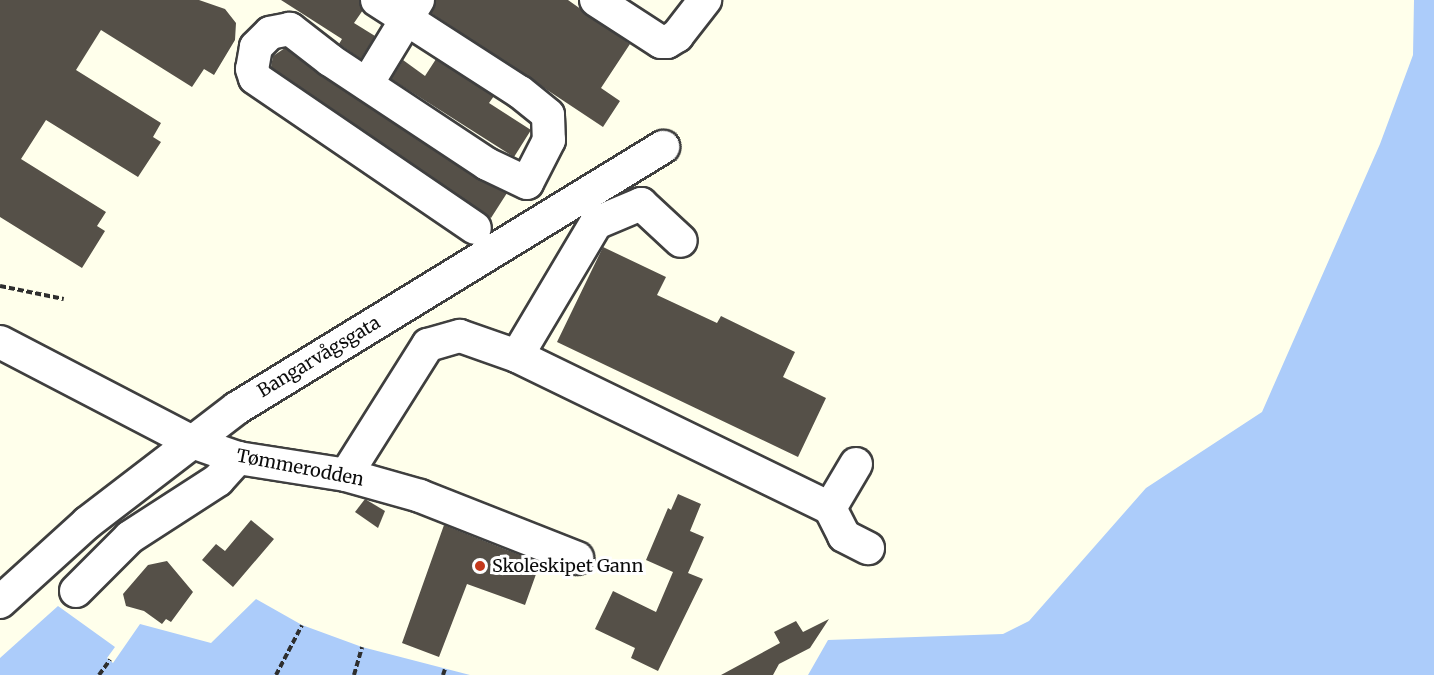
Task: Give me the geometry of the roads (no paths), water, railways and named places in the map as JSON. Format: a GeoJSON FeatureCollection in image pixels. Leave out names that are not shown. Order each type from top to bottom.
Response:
{"type":"FeatureCollection","features":[{"type":"Feature","properties":{"kind":"street"},"geometry":{"type":"LineString","coordinates":[[377,0],[413,10],[548,115],[549,140],[527,183],[487,164],[367,84],[290,29],[270,33],[253,56],[252,69],[259,83],[475,228]]}},
{"type":"Feature","properties":{"kind":"street"},"geometry":{"type":"LineString","coordinates":[[596,0],[661,42],[667,42],[677,36],[705,0]]}},
{"type":"Feature","properties":{"kind":"street"},"geometry":{"type":"LineString","coordinates":[[367,84],[413,10]]}},
{"type":"Feature","properties":{"kind":"street","name":"Bangarvågsgata"},"geometry":{"type":"LineString","coordinates":[[0,602],[87,524],[237,408],[663,147]]}},
{"type":"Feature","properties":{"kind":"street"},"geometry":{"type":"LineString","coordinates":[[517,356],[596,223],[641,204],[681,241]]}},
{"type":"Feature","properties":{"kind":"street"},"geometry":{"type":"LineString","coordinates":[[346,475],[429,345],[460,336],[517,356],[830,508],[844,536],[868,548]]}},
{"type":"Feature","properties":{"kind":"street","name":"Tømmerodden"},"geometry":{"type":"LineString","coordinates":[[0,342],[192,442],[238,458],[346,475],[420,496],[577,558]]}},
{"type":"Feature","properties":{"kind":"street"},"geometry":{"type":"LineString","coordinates":[[76,591],[130,537],[218,480],[238,458]]}},
{"type":"Feature","properties":{"kind":"street"},"geometry":{"type":"LineString","coordinates":[[830,508],[856,464]]}},
{"type":"Feature","properties":{"kind":"water"},"geometry":{"type":"Polygon","coordinates":[[[1414,0],[1434,0],[1434,675],[808,675],[828,640],[1003,634],[1029,621],[1146,488],[1262,412],[1380,144],[1413,55],[1414,0]]]}},
{"type":"Feature","properties":{"kind":"water"},"geometry":{"type":"Polygon","coordinates":[[[256,599],[302,625],[362,647],[470,675],[0,675],[0,658],[58,606],[115,647],[107,658],[113,663],[140,624],[211,643],[256,599]]]}},
{"type":"Feature","properties":{"kind":"place","name":"Skoleskipet Gann"},"geometry":{"type":"Point","coordinates":[480,566]}}]}
